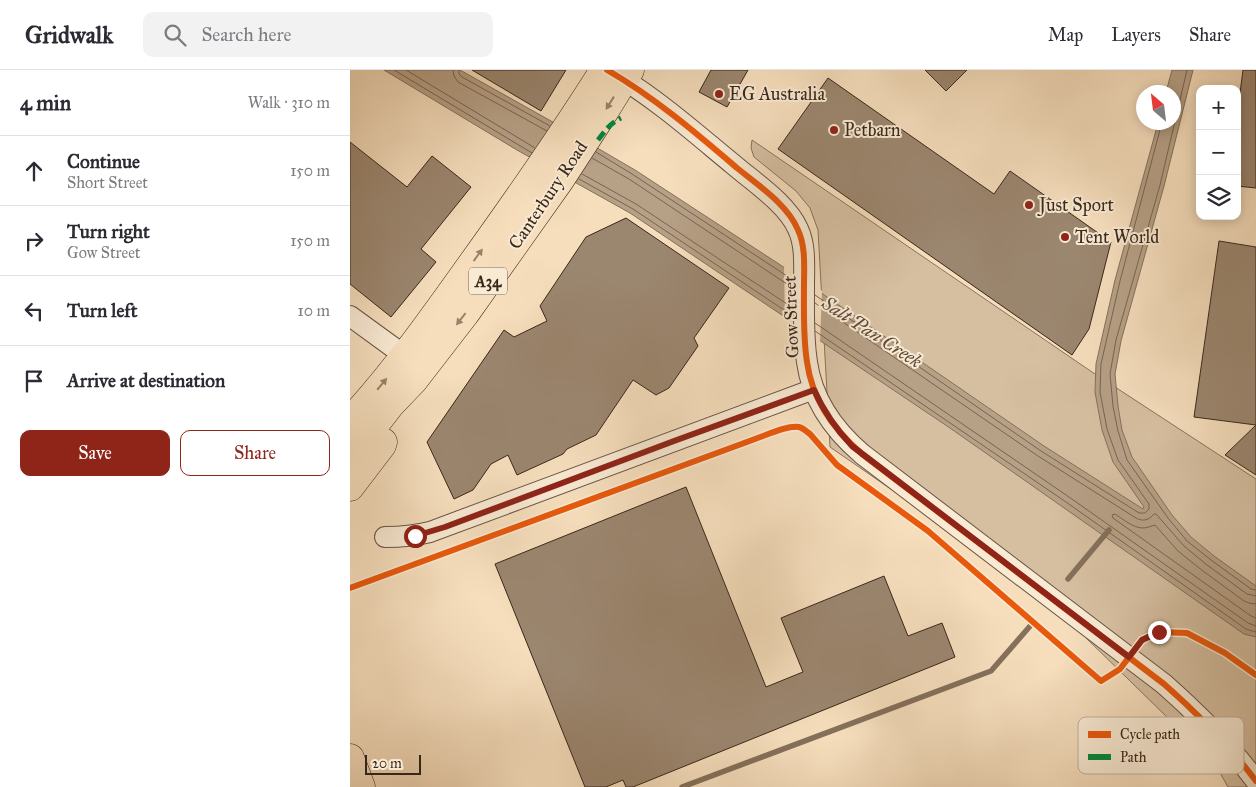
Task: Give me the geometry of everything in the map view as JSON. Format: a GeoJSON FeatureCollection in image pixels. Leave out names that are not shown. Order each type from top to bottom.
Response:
{"type":"FeatureCollection","features":[{"type":"Feature","properties":{"kind":"highway","name":"Canterbury Road"},"geometry":{"type":"LineString","coordinates":[[350,457],[391,404],[414,380],[465,314],[550,174],[617,72]]}},
{"type":"Feature","properties":{"kind":"highway","name":"Canterbury Road"},"geometry":{"type":"LineString","coordinates":[[350,421],[386,380],[550,174]]}},
{"type":"Feature","properties":{"kind":"highway"},"geometry":{"type":"LineString","coordinates":[[350,487],[382,445],[391,404]]}},
{"type":"Feature","properties":{"kind":"highway"},"geometry":{"type":"LineString","coordinates":[[350,758],[361,787]]}},
{"type":"Feature","properties":{"kind":"street","name":"Gow Street"},"geometry":{"type":"LineString","coordinates":[[617,72],[675,117],[780,204],[799,230],[803,255],[806,361],[814,390],[830,420],[852,446],[1164,684],[1200,717]]}},
{"type":"Feature","properties":{"kind":"street"},"geometry":{"type":"LineString","coordinates":[[350,316],[405,356]]}},
{"type":"Feature","properties":{"kind":"street"},"geometry":{"type":"LineString","coordinates":[[385,537],[415,536],[430,532],[814,390]]}},
{"type":"Feature","properties":{"kind":"street","name":"Gow Street"},"geometry":{"type":"LineString","coordinates":[[1244,765],[1256,781]]}},
{"type":"Feature","properties":{"kind":"shaded area"},"geometry":{"type":"Polygon","coordinates":[[[752,140],[1092,372],[1256,479],[1256,787],[1228,787],[1221,774],[1244,774],[1244,717],[1167,717],[1083,635],[950,530],[830,447],[818,230],[810,208],[796,191],[754,157],[751,148],[752,140]]]}},
{"type":"Feature","properties":{"kind":"water","name":"Salt Pan Creek"},"geometry":{"type":"Polygon","coordinates":[[[384,70],[460,70],[551,121],[635,170],[779,264],[1044,446],[1143,509],[1144,507],[1113,462],[1102,430],[1095,392],[1096,364],[1115,280],[1156,130],[1178,130],[1121,341],[1115,374],[1118,406],[1122,430],[1132,457],[1172,515],[1191,537],[1256,586],[1256,637],[1244,634],[950,428],[630,213],[517,150],[384,70]]]}},
{"type":"Feature","properties":{"kind":"water"},"geometry":{"type":"Polygon","coordinates":[[[1172,70],[1193,70],[1181,118],[1181,85],[1168,85],[1172,70]]]}},
{"type":"Feature","properties":{"kind":"pier"},"geometry":{"type":"Polygon","coordinates":[[[784,265],[822,291],[820,343],[785,319],[784,265]]]}},
{"type":"Feature","properties":{"kind":"building"},"geometry":{"type":"Polygon","coordinates":[[[472,70],[566,70],[541,111],[472,70]]]}},
{"type":"Feature","properties":{"kind":"building"},"geometry":{"type":"Polygon","coordinates":[[[711,70],[748,70],[727,107],[699,92],[711,70]]]}},
{"type":"Feature","properties":{"kind":"building"},"geometry":{"type":"Polygon","coordinates":[[[925,70],[967,70],[946,91],[925,70]]]}},
{"type":"Feature","properties":{"kind":"building"},"geometry":{"type":"Polygon","coordinates":[[[1243,70],[1256,70],[1256,188],[1241,186],[1241,85],[1243,70]]]}},
{"type":"Feature","properties":{"kind":"building"},"geometry":{"type":"Polygon","coordinates":[[[828,78],[994,194],[1010,171],[1111,242],[1089,329],[1072,355],[778,149],[828,78]]]}},
{"type":"Feature","properties":{"kind":"building"},"geometry":{"type":"Polygon","coordinates":[[[350,142],[407,187],[432,156],[471,187],[421,249],[436,262],[391,317],[350,284],[350,142]]]}},
{"type":"Feature","properties":{"kind":"building"},"geometry":{"type":"Polygon","coordinates":[[[626,218],[729,288],[694,338],[698,346],[669,388],[656,395],[633,380],[596,435],[567,449],[563,454],[517,475],[508,455],[491,464],[473,490],[454,499],[427,442],[504,330],[514,337],[547,321],[540,306],[586,237],[626,218]]]}},
{"type":"Feature","properties":{"kind":"building"},"geometry":{"type":"Polygon","coordinates":[[[1219,241],[1256,247],[1256,425],[1194,417],[1219,241]]]}},
{"type":"Feature","properties":{"kind":"building"},"geometry":{"type":"Polygon","coordinates":[[[1256,425],[1256,475],[1225,455],[1256,425]]]}},
{"type":"Feature","properties":{"kind":"building"},"geometry":{"type":"Polygon","coordinates":[[[686,487],[766,687],[803,672],[781,618],[884,576],[908,636],[942,623],[955,657],[633,787],[626,787],[623,780],[606,787],[585,787],[495,564],[686,487]]]}},
{"type":"Feature","properties":{"kind":"waterway"},"geometry":{"type":"LineString","coordinates":[[1068,579],[1109,530]]}},
{"type":"Feature","properties":{"kind":"waterway"},"geometry":{"type":"LineString","coordinates":[[682,787],[991,671],[1031,625]]}},
{"type":"Feature","properties":{"kind":"marked path"},"geometry":{"type":"LineString","coordinates":[[598,140],[611,125],[621,118]]}},
{"type":"Feature","properties":{"kind":"cycle path"},"geometry":{"type":"LineString","coordinates":[[607,70],[658,104],[690,129],[772,196],[793,221],[801,237],[803,250],[804,334],[810,376],[819,401],[842,435],[862,454],[1164,684],[1199,717]]}},
{"type":"Feature","properties":{"kind":"cycle path"},"geometry":{"type":"LineString","coordinates":[[350,588],[777,431],[789,427],[799,427],[810,434],[837,465],[928,531],[1101,681],[1120,669],[1142,640],[1159,632],[1187,633],[1225,653],[1256,675]]}},
{"type":"Feature","properties":{"kind":"cycle path"},"geometry":{"type":"LineString","coordinates":[[1244,766],[1256,781]]}},
{"type":"Feature","properties":{"kind":"place","name":"EG Australia"},"geometry":{"type":"Point","coordinates":[719,94]}},
{"type":"Feature","properties":{"kind":"place","name":"Petbarn"},"geometry":{"type":"Point","coordinates":[834,130]}},
{"type":"Feature","properties":{"kind":"place","name":"Just Sport"},"geometry":{"type":"Point","coordinates":[1029,205]}},
{"type":"Feature","properties":{"kind":"place","name":"Tent World"},"geometry":{"type":"Point","coordinates":[1065,237]}},
{"type":"Feature","properties":{"kind":"route"},"geometry":{"type":"LineString","coordinates":[[415,536],[445,527],[486,510],[814,390],[830,420],[852,446],[1129,657],[1142,640],[1159,632]]}}]}
